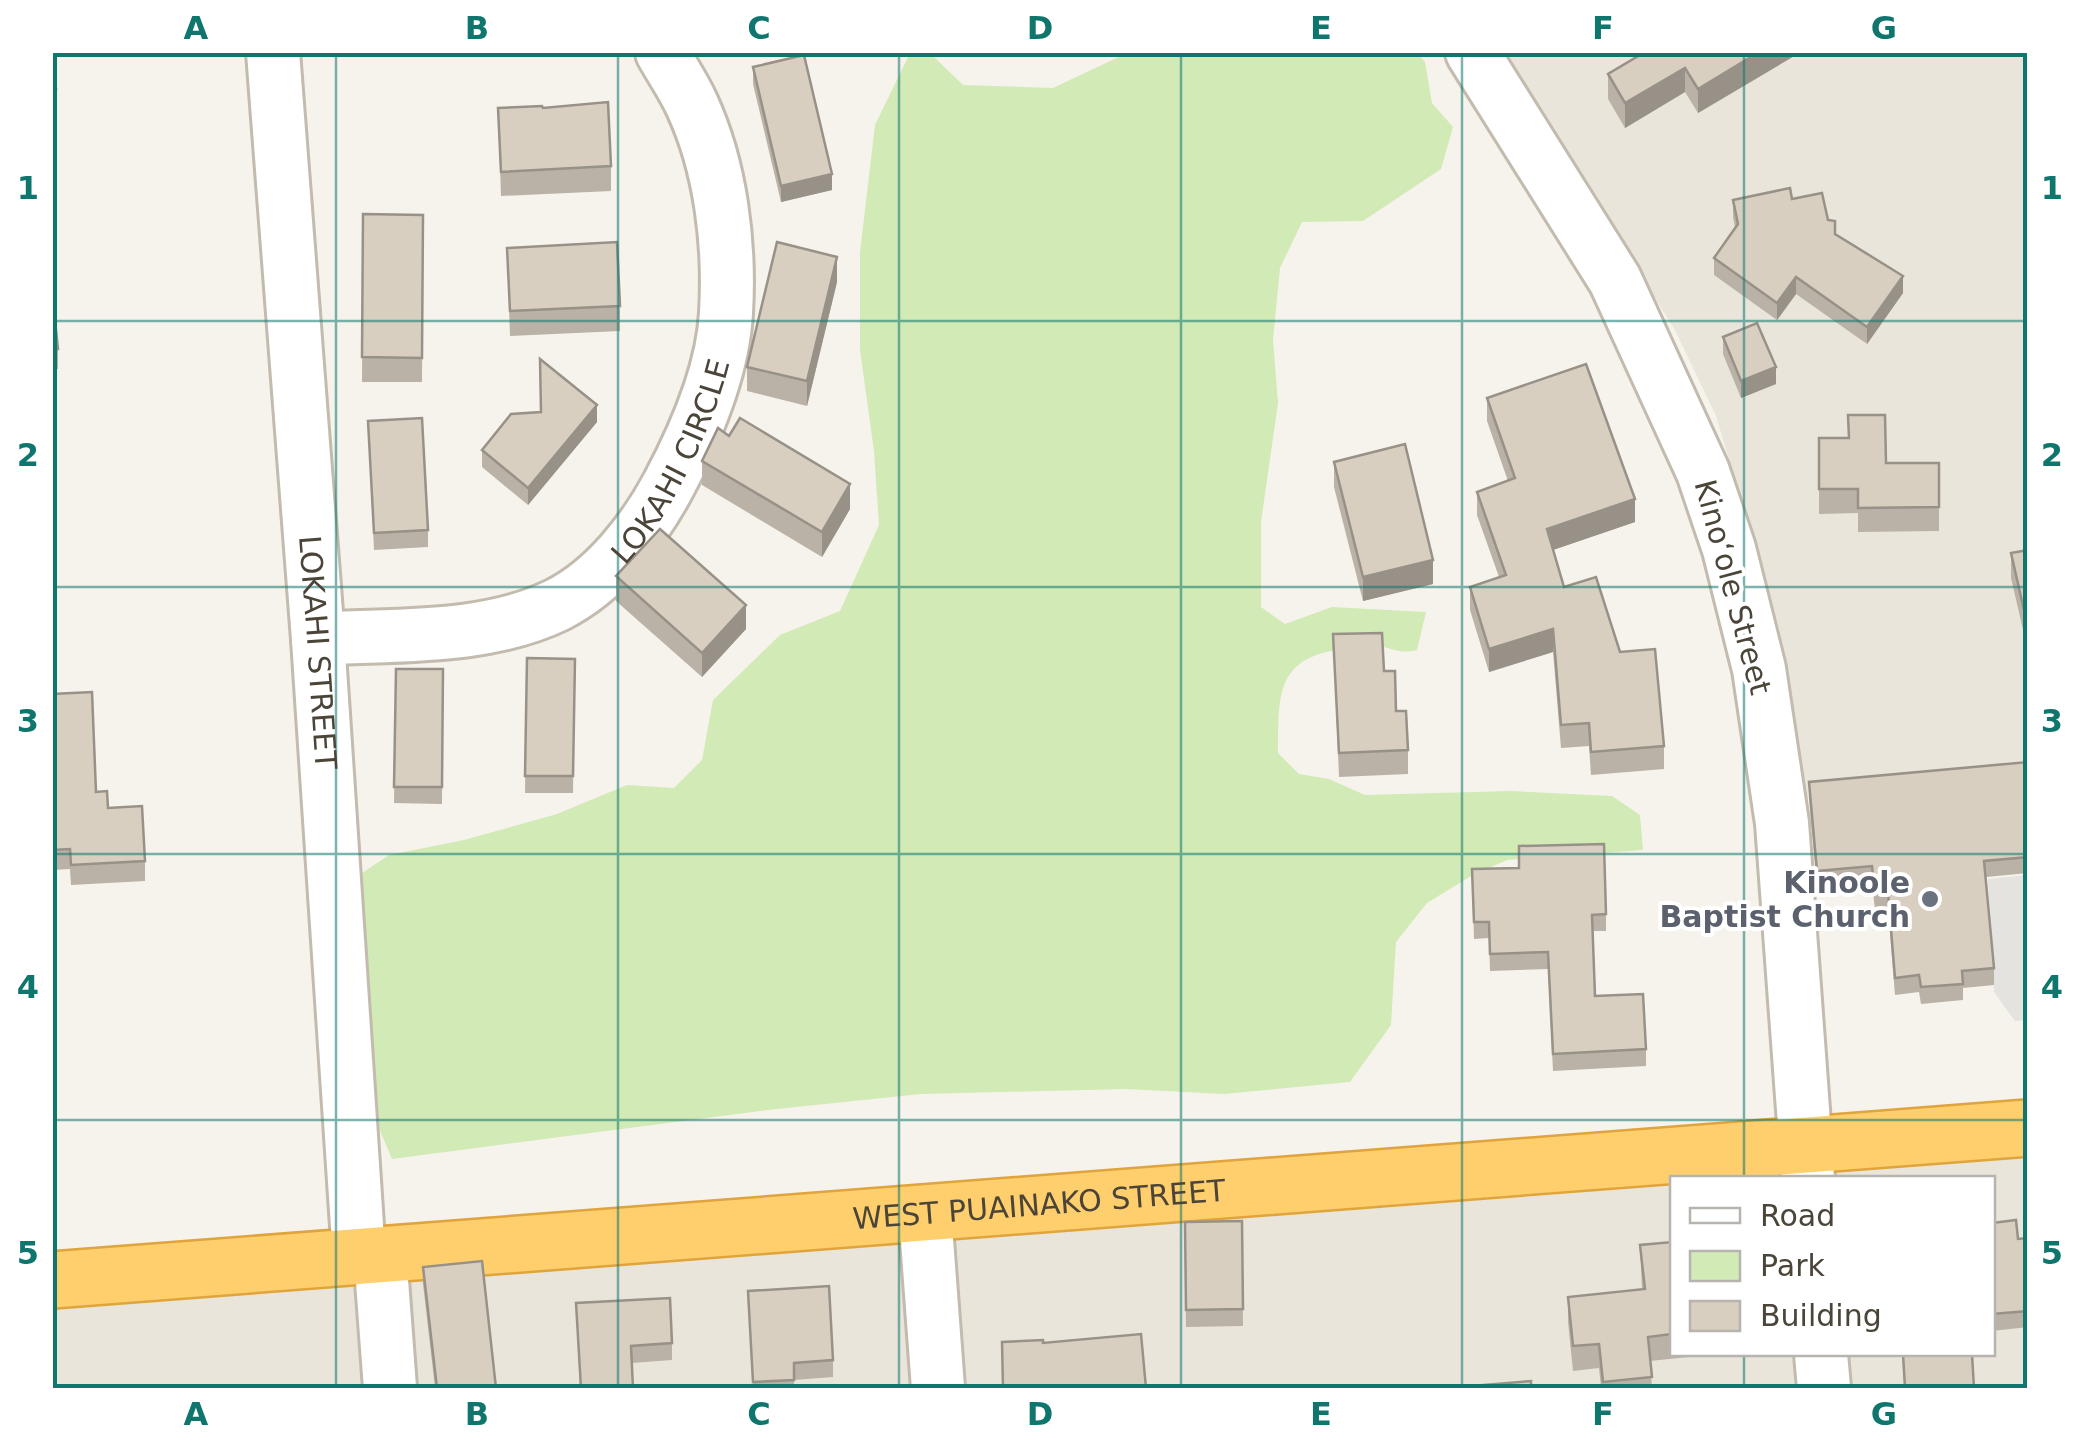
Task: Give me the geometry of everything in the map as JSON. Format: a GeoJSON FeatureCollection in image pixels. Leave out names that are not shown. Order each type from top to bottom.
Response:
{"type":"FeatureCollection","features":[{"type":"Feature","properties":{"kind":"highway","name":"WEST PUAINAKO STREET"},"geometry":{"type":"LineString","coordinates":[[52,1280],[926,1212],[1807,1161],[2028,1128]]}},
{"type":"Feature","properties":{"kind":"street","name":"LOKAHI STREET"},"geometry":{"type":"LineString","coordinates":[[274,52],[370,1255],[390,1388]]}},
{"type":"Feature","properties":{"kind":"street","name":"LOKAHI CIRCLE"},"geometry":{"type":"LineString","coordinates":[[318,639],[484,629],[557,604],[601,574],[651,517],[680,464],[710,393],[726,316],[724,237],[714,167],[692,104],[662,52]]}},
{"type":"Feature","properties":{"kind":"street","name":"Kinoʻole Street"},"geometry":{"type":"LineString","coordinates":[[1472,52],[1615,280],[1704,472],[1729,549],[1758,669],[1782,823],[1807,1161]]}},
{"type":"Feature","properties":{"kind":"street"},"geometry":{"type":"LineString","coordinates":[[926,1212],[938,1388]]}},
{"type":"Feature","properties":{"kind":"street"},"geometry":{"type":"LineString","coordinates":[[1821,1356],[1824,1388]]}},
{"type":"Feature","properties":{"kind":"shaded area"},"geometry":{"type":"Polygon","coordinates":[[[1503,53],[2027,53],[2027,777],[1797,800],[1774,611],[1716,416],[1675,330],[1503,53]]]}},
{"type":"Feature","properties":{"kind":"shaded area"},"geometry":{"type":"Polygon","coordinates":[[[2027,875],[2027,1020],[2015,1021],[1994,992],[1988,879],[2027,875]]]}},
{"type":"Feature","properties":{"kind":"shaded area"},"geometry":{"type":"Polygon","coordinates":[[[2027,1154],[2027,1388],[53,1388],[53,1275],[1381,1208],[1670,1185],[1670,1356],[1995,1356],[1995,1176],[1778,1176],[2027,1154]]]}},
{"type":"Feature","properties":{"kind":"green space"},"geometry":{"type":"Polygon","coordinates":[[[910,53],[930,53],[963,85],[1053,88],[1127,53],[1418,53],[1425,62],[1432,103],[1453,127],[1441,169],[1363,221],[1302,222],[1280,268],[1273,340],[1278,403],[1261,522],[1261,607],[1285,624],[1332,607],[1426,612],[1417,650],[1360,646],[1319,654],[1292,672],[1281,698],[1278,753],[1299,774],[1329,779],[1365,795],[1511,791],[1612,796],[1640,815],[1643,850],[1507,860],[1427,903],[1396,942],[1391,1025],[1350,1082],[1224,1094],[1125,1089],[921,1094],[392,1159],[373,1114],[347,883],[389,855],[464,840],[557,814],[627,785],[674,788],[702,760],[713,700],[780,635],[840,611],[879,525],[874,451],[860,350],[860,252],[875,125],[910,53]]]}},
{"type":"Feature","properties":{"kind":"building"},"geometry":{"type":"Polygon","coordinates":[[[52,52],[56,89],[52,89],[52,52]]]}},
{"type":"Feature","properties":{"kind":"building"},"geometry":{"type":"Polygon","coordinates":[[[1645,52],[1759,52],[1698,89],[1685,68],[1625,103],[1608,74],[1645,52]]]}},
{"type":"Feature","properties":{"kind":"building"},"geometry":{"type":"Polygon","coordinates":[[[804,55],[832,174],[781,186],[753,67],[804,55]]]}},
{"type":"Feature","properties":{"kind":"building"},"geometry":{"type":"Polygon","coordinates":[[[608,102],[611,166],[501,172],[498,108],[608,102]]]}},
{"type":"Feature","properties":{"kind":"building"},"geometry":{"type":"Polygon","coordinates":[[[1790,188],[1792,199],[1822,193],[1828,220],[1835,221],[1835,234],[1903,276],[1867,327],[1796,277],[1777,303],[1714,258],[1738,224],[1733,200],[1790,188]]]}},
{"type":"Feature","properties":{"kind":"building"},"geometry":{"type":"Polygon","coordinates":[[[363,214],[423,215],[422,358],[362,357],[363,214]]]}},
{"type":"Feature","properties":{"kind":"building"},"geometry":{"type":"Polygon","coordinates":[[[617,242],[620,306],[510,311],[507,248],[617,242]]]}},
{"type":"Feature","properties":{"kind":"building"},"geometry":{"type":"Polygon","coordinates":[[[777,242],[837,257],[807,381],[747,367],[777,242]]]}},
{"type":"Feature","properties":{"kind":"building"},"geometry":{"type":"Polygon","coordinates":[[[52,291],[58,349],[52,350],[52,291]]]}},
{"type":"Feature","properties":{"kind":"building"},"geometry":{"type":"Polygon","coordinates":[[[1757,323],[1776,367],[1741,381],[1723,337],[1757,323]]]}},
{"type":"Feature","properties":{"kind":"building"},"geometry":{"type":"Polygon","coordinates":[[[540,359],[597,405],[528,488],[482,450],[511,414],[541,412],[540,359]]]}},
{"type":"Feature","properties":{"kind":"building"},"geometry":{"type":"Polygon","coordinates":[[[1586,364],[1635,499],[1547,529],[1564,587],[1596,577],[1620,652],[1655,649],[1664,746],[1591,752],[1589,723],[1561,725],[1553,629],[1489,649],[1470,587],[1506,575],[1477,492],[1515,478],[1487,398],[1586,364]]]}},
{"type":"Feature","properties":{"kind":"building"},"geometry":{"type":"Polygon","coordinates":[[[1848,415],[1885,415],[1886,463],[1939,463],[1939,507],[1858,508],[1858,489],[1819,489],[1819,438],[1849,438],[1848,415]]]}},
{"type":"Feature","properties":{"kind":"building"},"geometry":{"type":"Polygon","coordinates":[[[422,418],[428,530],[374,533],[368,421],[422,418]]]}},
{"type":"Feature","properties":{"kind":"building"},"geometry":{"type":"Polygon","coordinates":[[[740,418],[850,484],[822,532],[702,461],[718,428],[729,436],[740,418]]]}},
{"type":"Feature","properties":{"kind":"building"},"geometry":{"type":"Polygon","coordinates":[[[1405,444],[1433,560],[1363,577],[1334,462],[1405,444]]]}},
{"type":"Feature","properties":{"kind":"building"},"geometry":{"type":"Polygon","coordinates":[[[660,529],[746,605],[702,653],[616,576],[660,529]]]}},
{"type":"Feature","properties":{"kind":"building"},"geometry":{"type":"Polygon","coordinates":[[[2028,550],[2028,609],[2024,610],[2011,553],[2028,550]]]}},
{"type":"Feature","properties":{"kind":"building"},"geometry":{"type":"Polygon","coordinates":[[[1382,633],[1384,671],[1395,671],[1396,711],[1406,711],[1408,750],[1339,753],[1333,634],[1382,633]]]}},
{"type":"Feature","properties":{"kind":"building"},"geometry":{"type":"Polygon","coordinates":[[[527,658],[575,659],[573,776],[525,776],[527,658]]]}},
{"type":"Feature","properties":{"kind":"building"},"geometry":{"type":"Polygon","coordinates":[[[396,669],[443,669],[442,787],[394,787],[396,669]]]}},
{"type":"Feature","properties":{"kind":"building"},"geometry":{"type":"Polygon","coordinates":[[[92,692],[96,792],[107,791],[108,808],[142,806],[145,861],[71,865],[70,849],[52,850],[52,694],[92,692]]]}},
{"type":"Feature","properties":{"kind":"building","name":"Kinoole Baptist Church"},"geometry":{"type":"Polygon","coordinates":[[[2028,762],[2028,857],[1984,861],[1994,968],[1962,971],[1963,984],[1921,987],[1919,975],[1895,978],[1888,892],[1875,894],[1872,866],[1817,871],[1809,782],[2028,762]]]}},
{"type":"Feature","properties":{"kind":"building"},"geometry":{"type":"Polygon","coordinates":[[[1604,844],[1606,914],[1592,915],[1595,996],[1643,994],[1646,1049],[1553,1054],[1548,952],[1490,954],[1489,922],[1474,922],[1472,869],[1519,868],[1519,846],[1604,844]]]}},
{"type":"Feature","properties":{"kind":"building"},"geometry":{"type":"Polygon","coordinates":[[[2016,1220],[2018,1239],[2028,1238],[2028,1311],[1995,1314],[1995,1223],[2016,1220]]]}},
{"type":"Feature","properties":{"kind":"building"},"geometry":{"type":"Polygon","coordinates":[[[1242,1221],[1243,1309],[1186,1310],[1185,1222],[1242,1221]]]}},
{"type":"Feature","properties":{"kind":"building"},"geometry":{"type":"Polygon","coordinates":[[[1670,1242],[1670,1334],[1648,1337],[1652,1377],[1603,1382],[1599,1344],[1573,1346],[1568,1297],[1645,1289],[1640,1245],[1670,1242]]]}},
{"type":"Feature","properties":{"kind":"building"},"geometry":{"type":"Polygon","coordinates":[[[482,1261],[496,1388],[437,1388],[423,1267],[482,1261]]]}},
{"type":"Feature","properties":{"kind":"building"},"geometry":{"type":"Polygon","coordinates":[[[829,1286],[833,1360],[794,1363],[794,1380],[753,1382],[748,1291],[829,1286]]]}},
{"type":"Feature","properties":{"kind":"building"},"geometry":{"type":"Polygon","coordinates":[[[670,1298],[672,1343],[631,1346],[633,1388],[581,1388],[576,1303],[670,1298]]]}},
{"type":"Feature","properties":{"kind":"building"},"geometry":{"type":"Polygon","coordinates":[[[1141,1334],[1146,1388],[1003,1388],[1002,1342],[1043,1343],[1141,1334]]]}},
{"type":"Feature","properties":{"kind":"building"},"geometry":{"type":"Polygon","coordinates":[[[1903,1356],[1972,1356],[1974,1388],[1905,1388],[1903,1356]]]}},
{"type":"Feature","properties":{"kind":"building"},"geometry":{"type":"Polygon","coordinates":[[[1531,1381],[1531,1388],[1447,1388],[1531,1381]]]}},
{"type":"Feature","properties":{"kind":"place","name":"Kinoole Baptist Church"},"geometry":{"type":"Point","coordinates":[1930,899]}}]}
